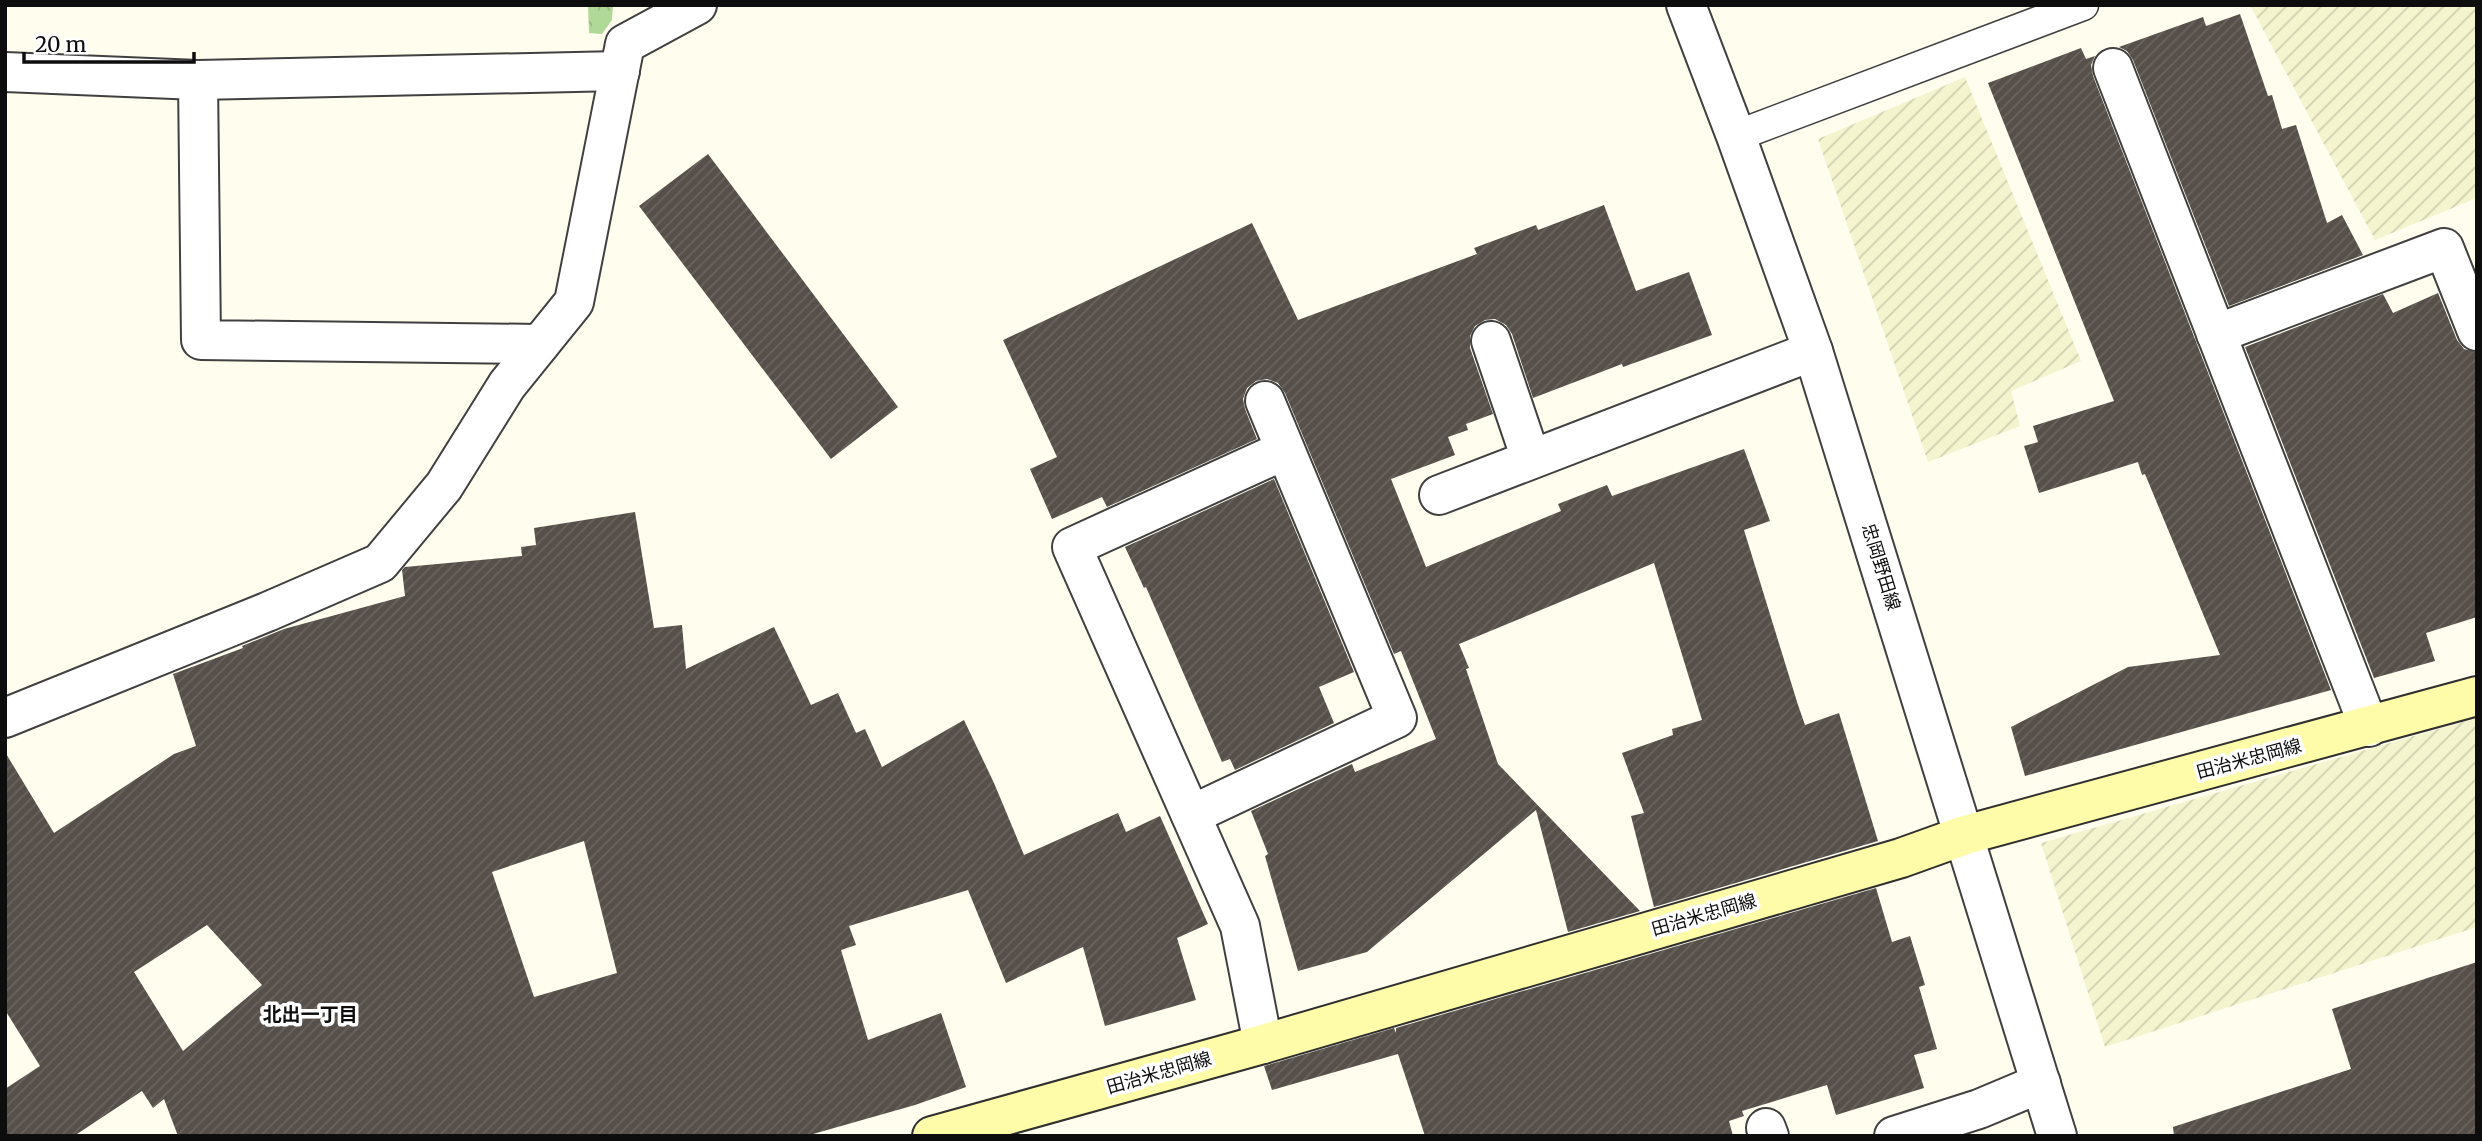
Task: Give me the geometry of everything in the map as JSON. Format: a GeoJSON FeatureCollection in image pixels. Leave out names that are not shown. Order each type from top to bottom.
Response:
{"type":"FeatureCollection","features":[{"type":"Feature","properties":{"kind":"main road","name":"田治米忠岡線"},"geometry":{"type":"LineString","coordinates":[[932,1136],[1263,1044],[1901,858],[1965,835],[2477,696]]}},
{"type":"Feature","properties":{"kind":"street"},"geometry":{"type":"LineString","coordinates":[[5,718],[267,612],[380,563],[444,486],[507,385],[574,302],[625,44],[698,5]]}},
{"type":"Feature","properties":{"kind":"street","name":"忠岡野田線"},"geometry":{"type":"LineString","coordinates":[[1686,5],[1813,351],[2057,1136]]}},
{"type":"Feature","properties":{"kind":"street"},"geometry":{"type":"LineString","coordinates":[[2113,68],[2369,727]]}},
{"type":"Feature","properties":{"kind":"street"},"geometry":{"type":"LineString","coordinates":[[5,72],[198,80],[620,71]]}},
{"type":"Feature","properties":{"kind":"street"},"geometry":{"type":"LineString","coordinates":[[198,80],[201,340],[540,344]]}},
{"type":"Feature","properties":{"kind":"street"},"geometry":{"type":"LineString","coordinates":[[2216,334],[2444,248],[2477,331]]}},
{"type":"Feature","properties":{"kind":"street"},"geometry":{"type":"LineString","coordinates":[[1491,341],[1531,459]]}},
{"type":"Feature","properties":{"kind":"street"},"geometry":{"type":"LineString","coordinates":[[1439,495],[1813,351]]}},
{"type":"Feature","properties":{"kind":"street"},"geometry":{"type":"LineString","coordinates":[[1191,815],[1397,718],[1265,401]]}},
{"type":"Feature","properties":{"kind":"street"},"geometry":{"type":"LineString","coordinates":[[1263,1044],[1240,926],[1072,547],[1285,450]]}},
{"type":"Feature","properties":{"kind":"street"},"geometry":{"type":"LineString","coordinates":[[1894,1136],[1979,1109],[2041,1083]]}},
{"type":"Feature","properties":{"kind":"lane"},"geometry":{"type":"LineString","coordinates":[[1736,136],[2083,5]]}},
{"type":"Feature","properties":{"kind":"green space"},"geometry":{"type":"Polygon","coordinates":[[[588,5],[613,5],[612,20],[602,34],[589,33],[588,5]]]}},
{"type":"Feature","properties":{"kind":"green space"},"geometry":{"type":"Polygon","coordinates":[[[2250,5],[2477,5],[2477,198],[2375,240],[2250,5]]]}},
{"type":"Feature","properties":{"kind":"green space"},"geometry":{"type":"Polygon","coordinates":[[[1965,77],[2081,361],[2011,391],[2020,426],[1928,462],[1818,139],[1965,77]]]}},
{"type":"Feature","properties":{"kind":"green space"},"geometry":{"type":"Polygon","coordinates":[[[2477,718],[2477,927],[2105,1047],[2041,843],[2477,718]]]}},
{"type":"Feature","properties":{"kind":"building"},"geometry":{"type":"Polygon","coordinates":[[[2240,14],[2268,96],[2272,95],[2282,129],[2296,125],[2327,223],[2342,215],[2363,255],[2229,306],[2133,60],[2127,51],[2119,47],[2203,17],[2206,26],[2240,14]]]}},
{"type":"Feature","properties":{"kind":"building"},"geometry":{"type":"Polygon","coordinates":[[[2081,48],[2086,59],[2095,56],[2091,65],[2093,76],[2331,690],[2025,776],[2011,727],[2128,667],[2220,655],[2138,462],[2039,493],[2024,446],[2038,442],[2033,426],[2114,401],[1988,83],[2081,48]]]}},
{"type":"Feature","properties":{"kind":"building"},"geometry":{"type":"Polygon","coordinates":[[[708,154],[898,407],[831,459],[639,206],[708,154]]]}},
{"type":"Feature","properties":{"kind":"building"},"geometry":{"type":"Polygon","coordinates":[[[1604,205],[1636,291],[1689,272],[1712,335],[1623,367],[1622,364],[1533,398],[1512,334],[1506,325],[1495,319],[1485,320],[1475,326],[1470,336],[1470,348],[1493,414],[1466,424],[1468,430],[1448,437],[1455,455],[1391,479],[1426,567],[1561,511],[1558,504],[1607,485],[1612,496],[1744,449],[1770,521],[1744,530],[1798,705],[1805,725],[1839,713],[1878,841],[1654,907],[1631,816],[1644,813],[1622,753],[1673,735],[1672,729],[1702,720],[1654,563],[1459,644],[1498,764],[1640,911],[1568,932],[1536,810],[1367,952],[1298,971],[1265,856],[1268,854],[1251,811],[1352,764],[1355,772],[1436,739],[1401,651],[1394,654],[1285,393],[1278,383],[1267,379],[1256,381],[1247,388],[1243,399],[1257,439],[1107,507],[1102,497],[1052,519],[1030,469],[1057,457],[1003,340],[1252,223],[1298,320],[1477,254],[1474,248],[1536,225],[1538,230],[1604,205]]]}},
{"type":"Feature","properties":{"kind":"building"},"geometry":{"type":"Polygon","coordinates":[[[2438,293],[2457,340],[2464,349],[2477,352],[2477,617],[2426,633],[2435,661],[2374,678],[2245,347],[2383,294],[2393,313],[2438,293]]]}},
{"type":"Feature","properties":{"kind":"building"},"geometry":{"type":"Polygon","coordinates":[[[1274,479],[1354,672],[1319,687],[1334,723],[1235,770],[1230,759],[1222,762],[1146,587],[1144,588],[1125,547],[1274,479]]]}},
{"type":"Feature","properties":{"kind":"building"},"geometry":{"type":"Polygon","coordinates":[[[635,512],[654,628],[682,625],[686,669],[774,627],[811,705],[838,693],[856,733],[865,729],[882,767],[964,720],[1024,855],[1118,813],[1126,832],[1160,816],[1208,924],[1177,938],[1196,1000],[1105,1026],[1083,947],[1006,983],[968,890],[849,926],[856,945],[841,950],[868,1040],[941,1013],[966,1087],[915,1105],[806,1136],[178,1136],[164,1099],[153,1108],[142,1091],[74,1136],[5,1136],[5,1089],[40,1066],[5,1010],[5,752],[54,833],[174,754],[196,746],[173,674],[243,648],[242,646],[284,629],[405,596],[402,570],[405,567],[522,556],[521,547],[536,545],[534,528],[635,512]],[[584,841],[492,872],[534,997],[617,973],[584,841]],[[207,925],[134,972],[183,1051],[262,985],[207,925]]]}},
{"type":"Feature","properties":{"kind":"building"},"geometry":{"type":"Polygon","coordinates":[[[1876,888],[1892,942],[1910,936],[1925,985],[1919,987],[1937,1049],[1914,1055],[1924,1088],[1836,1115],[1827,1085],[1742,1111],[1744,1116],[1729,1121],[1733,1136],[1425,1136],[1398,1054],[1272,1090],[1264,1066],[1394,1028],[1396,1033],[1396,1028],[1876,888]]]}},
{"type":"Feature","properties":{"kind":"building"},"geometry":{"type":"Polygon","coordinates":[[[2477,962],[2477,1136],[2174,1136],[2173,1127],[2351,1069],[2332,1009],[2477,962]]]}},
{"type":"Feature","properties":{"kind":"district","name":"北出一丁目"},"geometry":{"type":"Point","coordinates":[310,1014]}}]}
